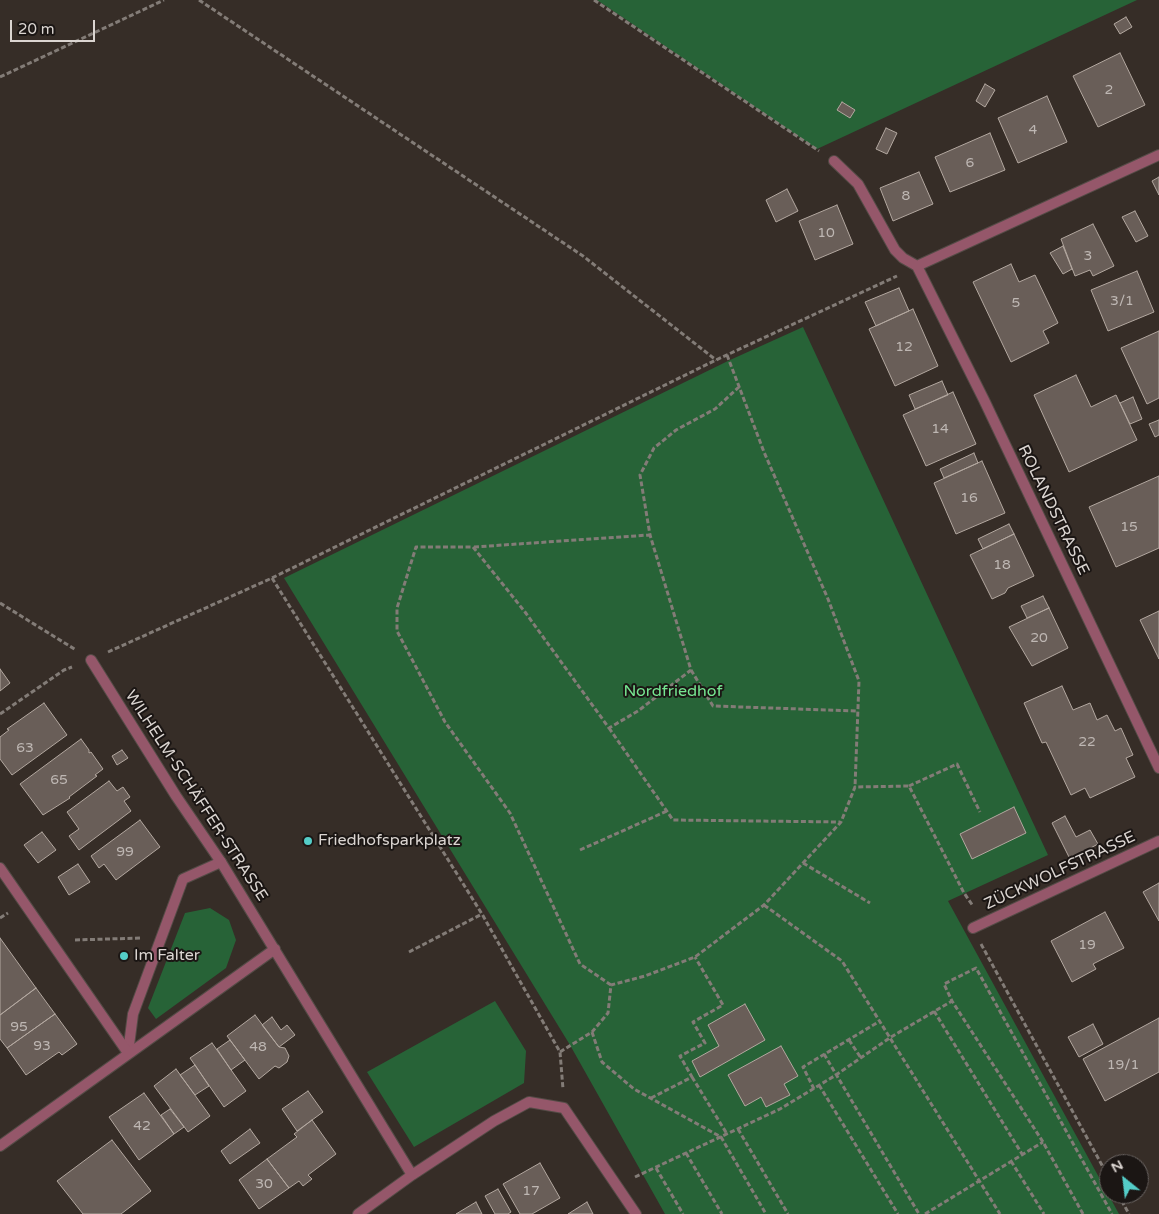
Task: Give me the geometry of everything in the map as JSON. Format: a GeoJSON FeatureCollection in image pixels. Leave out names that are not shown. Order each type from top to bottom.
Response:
{"type":"FeatureCollection","features":[{"type":"Feature","properties":{"kind":"street"},"geometry":{"type":"LineString","coordinates":[[917,266],[1159,155]]}},
{"type":"Feature","properties":{"kind":"street","name":"ROLANDSTRASSE"},"geometry":{"type":"LineString","coordinates":[[834,161],[858,184],[895,250],[903,258],[917,266],[984,400],[1159,768]]}},
{"type":"Feature","properties":{"kind":"street","name":"WILHELM-SCHÄFFER-STRASSE"},"geometry":{"type":"LineString","coordinates":[[91,660],[176,796],[221,862],[412,1174]]}},
{"type":"Feature","properties":{"kind":"street","name":"ZÜCKWOLFSTRASSE"},"geometry":{"type":"LineString","coordinates":[[973,928],[1159,841]]}},
{"type":"Feature","properties":{"kind":"street"},"geometry":{"type":"LineString","coordinates":[[128,1053],[133,1014],[184,879],[221,862]]}},
{"type":"Feature","properties":{"kind":"street"},"geometry":{"type":"LineString","coordinates":[[0,868],[128,1053]]}},
{"type":"Feature","properties":{"kind":"street"},"geometry":{"type":"LineString","coordinates":[[0,1146],[275,949]]}},
{"type":"Feature","properties":{"kind":"street"},"geometry":{"type":"LineString","coordinates":[[358,1214],[412,1174],[494,1121],[529,1102],[564,1108],[636,1214]]}},
{"type":"Feature","properties":{"kind":"path"},"geometry":{"type":"LineString","coordinates":[[0,77],[164,0]]}},
{"type":"Feature","properties":{"kind":"path"},"geometry":{"type":"LineString","coordinates":[[199,0],[584,256],[716,360]]}},
{"type":"Feature","properties":{"kind":"path"},"geometry":{"type":"LineString","coordinates":[[594,0],[834,161]]}},
{"type":"Feature","properties":{"kind":"path"},"geometry":{"type":"LineString","coordinates":[[0,714],[64,670],[91,660],[272,578],[727,354],[917,266]]}},
{"type":"Feature","properties":{"kind":"path"},"geometry":{"type":"LineString","coordinates":[[650,535],[473,547],[416,547],[397,608],[397,631],[445,722],[510,813],[580,964],[611,985],[644,976],[695,957],[764,905],[841,822],[855,787],[859,681],[828,599],[764,452],[727,354]]}},
{"type":"Feature","properties":{"kind":"path"},"geometry":{"type":"LineString","coordinates":[[740,386],[715,409],[676,430],[654,448],[640,475],[650,535],[691,670],[713,706],[858,711]]}},
{"type":"Feature","properties":{"kind":"path"},"geometry":{"type":"LineString","coordinates":[[473,547],[525,612],[673,820],[841,822]]}},
{"type":"Feature","properties":{"kind":"path"},"geometry":{"type":"LineString","coordinates":[[272,578],[482,914],[560,1052],[564,1108]]}},
{"type":"Feature","properties":{"kind":"path"},"geometry":{"type":"LineString","coordinates":[[0,603],[91,660]]}},
{"type":"Feature","properties":{"kind":"path"},"geometry":{"type":"LineString","coordinates":[[609,728],[638,711],[691,670]]}},
{"type":"Feature","properties":{"kind":"path"},"geometry":{"type":"LineString","coordinates":[[855,787],[909,786],[957,764],[980,812]]}},
{"type":"Feature","properties":{"kind":"path"},"geometry":{"type":"LineString","coordinates":[[909,786],[964,893],[984,922]]}},
{"type":"Feature","properties":{"kind":"path"},"geometry":{"type":"LineString","coordinates":[[580,850],[668,811]]}},
{"type":"Feature","properties":{"kind":"path"},"geometry":{"type":"LineString","coordinates":[[803,864],[870,903]]}},
{"type":"Feature","properties":{"kind":"path"},"geometry":{"type":"LineString","coordinates":[[764,905],[842,960],[1000,1214]]}},
{"type":"Feature","properties":{"kind":"path"},"geometry":{"type":"LineString","coordinates":[[409,952],[482,914]]}},
{"type":"Feature","properties":{"kind":"path"},"geometry":{"type":"LineString","coordinates":[[973,928],[1099,1160]]}},
{"type":"Feature","properties":{"kind":"path"},"geometry":{"type":"LineString","coordinates":[[52,941],[162,938]]}},
{"type":"Feature","properties":{"kind":"path"},"geometry":{"type":"LineString","coordinates":[[695,957],[722,1005],[693,1022],[705,1043],[680,1056],[727,1134]]}},
{"type":"Feature","properties":{"kind":"path"},"geometry":{"type":"LineString","coordinates":[[1083,1214],[1043,1142],[952,1000],[944,984],[976,968],[1112,1214]]}},
{"type":"Feature","properties":{"kind":"path"},"geometry":{"type":"LineString","coordinates":[[560,1052],[592,1032],[608,1013],[611,985]]}},
{"type":"Feature","properties":{"kind":"path"},"geometry":{"type":"LineString","coordinates":[[616,1185],[780,1109],[836,1076],[890,1037],[952,1000]]}},
{"type":"Feature","properties":{"kind":"path"},"geometry":{"type":"LineString","coordinates":[[934,1011],[1022,1154]]}},
{"type":"Feature","properties":{"kind":"path"},"geometry":{"type":"LineString","coordinates":[[814,1089],[803,1067],[880,1021]]}},
{"type":"Feature","properties":{"kind":"path"},"geometry":{"type":"LineString","coordinates":[[592,1032],[602,1062],[634,1089],[721,1137],[766,1214]]}},
{"type":"Feature","properties":{"kind":"path"},"geometry":{"type":"LineString","coordinates":[[849,1040],[860,1058]]}},
{"type":"Feature","properties":{"kind":"path"},"geometry":{"type":"LineString","coordinates":[[824,1054],[919,1214]]}},
{"type":"Feature","properties":{"kind":"path"},"geometry":{"type":"LineString","coordinates":[[651,1098],[692,1077]]}},
{"type":"Feature","properties":{"kind":"path"},"geometry":{"type":"LineString","coordinates":[[820,1085],[898,1214]]}},
{"type":"Feature","properties":{"kind":"path"},"geometry":{"type":"LineString","coordinates":[[738,1129],[788,1214]]}},
{"type":"Feature","properties":{"kind":"path"},"geometry":{"type":"LineString","coordinates":[[925,1214],[1043,1142]]}},
{"type":"Feature","properties":{"kind":"path"},"geometry":{"type":"LineString","coordinates":[[686,1153],[722,1214]]}},
{"type":"Feature","properties":{"kind":"path"},"geometry":{"type":"LineString","coordinates":[[1011,1161],[1044,1214]]}},
{"type":"Feature","properties":{"kind":"path"},"geometry":{"type":"LineString","coordinates":[[656,1168],[683,1214]]}},
{"type":"Feature","properties":{"kind":"green space"},"geometry":{"type":"Polygon","coordinates":[[[597,0],[1137,0],[817,149],[597,0]]]}},
{"type":"Feature","properties":{"kind":"green space","name":"Nordfriedhof"},"geometry":{"type":"Polygon","coordinates":[[[803,327],[1048,855],[948,901],[1099,1177],[1099,1204],[1114,1204],[1119,1214],[665,1214],[570,1045],[284,578],[730,360],[803,327]]]}},
{"type":"Feature","properties":{"kind":"green space"},"geometry":{"type":"Polygon","coordinates":[[[210,908],[229,920],[236,940],[226,968],[156,1019],[148,1008],[185,913],[210,908]]]}},
{"type":"Feature","properties":{"kind":"green space"},"geometry":{"type":"Polygon","coordinates":[[[495,1001],[526,1051],[524,1083],[414,1147],[367,1072],[495,1001]]]}},
{"type":"Feature","properties":{"kind":"building"},"geometry":{"type":"Polygon","coordinates":[[[1126,17],[1132,27],[1120,34],[1114,24],[1126,17]]]}},
{"type":"Feature","properties":{"kind":"building"},"geometry":{"type":"Polygon","coordinates":[[[1120,53],[1145,105],[1098,127],[1073,76],[1120,53]]]}},
{"type":"Feature","properties":{"kind":"building"},"geometry":{"type":"Polygon","coordinates":[[[985,84],[995,90],[985,107],[976,101],[985,84]]]}},
{"type":"Feature","properties":{"kind":"building"},"geometry":{"type":"Polygon","coordinates":[[[1047,96],[1067,142],[1018,163],[998,118],[1047,96]]]}},
{"type":"Feature","properties":{"kind":"building"},"geometry":{"type":"Polygon","coordinates":[[[842,102],[855,110],[850,118],[837,110],[842,102]]]}},
{"type":"Feature","properties":{"kind":"building"},"geometry":{"type":"Polygon","coordinates":[[[886,128],[897,133],[887,154],[876,149],[886,128]]]}},
{"type":"Feature","properties":{"kind":"building"},"geometry":{"type":"Polygon","coordinates":[[[990,133],[1005,170],[950,192],[935,157],[990,133]]]}},
{"type":"Feature","properties":{"kind":"building"},"geometry":{"type":"Polygon","coordinates":[[[919,172],[933,204],[893,221],[880,188],[919,172]]]}},
{"type":"Feature","properties":{"kind":"building"},"geometry":{"type":"Polygon","coordinates":[[[1159,177],[1159,195],[1152,181],[1159,177]]]}},
{"type":"Feature","properties":{"kind":"building"},"geometry":{"type":"Polygon","coordinates":[[[787,189],[798,211],[776,222],[766,200],[787,189]]]}},
{"type":"Feature","properties":{"kind":"building"},"geometry":{"type":"Polygon","coordinates":[[[837,205],[853,244],[815,260],[799,221],[837,205]]]}},
{"type":"Feature","properties":{"kind":"building"},"geometry":{"type":"Polygon","coordinates":[[[1135,211],[1148,236],[1136,242],[1122,217],[1135,211]]]}},
{"type":"Feature","properties":{"kind":"building"},"geometry":{"type":"Polygon","coordinates":[[[1093,224],[1114,266],[1093,276],[1090,270],[1075,276],[1061,239],[1093,224]]]}},
{"type":"Feature","properties":{"kind":"building"},"geometry":{"type":"Polygon","coordinates":[[[1063,246],[1072,269],[1063,274],[1050,253],[1063,246]]]}},
{"type":"Feature","properties":{"kind":"building"},"geometry":{"type":"Polygon","coordinates":[[[1011,264],[1019,282],[1035,275],[1058,323],[1043,331],[1049,343],[1011,362],[973,282],[1011,264]]]}},
{"type":"Feature","properties":{"kind":"building"},"geometry":{"type":"Polygon","coordinates":[[[1137,271],[1154,312],[1108,331],[1091,290],[1137,271]]]}},
{"type":"Feature","properties":{"kind":"building"},"geometry":{"type":"Polygon","coordinates":[[[899,288],[909,311],[876,326],[865,302],[899,288]]]}},
{"type":"Feature","properties":{"kind":"building"},"geometry":{"type":"Polygon","coordinates":[[[913,309],[938,366],[895,386],[869,329],[913,309]]]}},
{"type":"Feature","properties":{"kind":"building"},"geometry":{"type":"Polygon","coordinates":[[[1159,331],[1159,398],[1147,404],[1121,348],[1159,331]]]}},
{"type":"Feature","properties":{"kind":"building"},"geometry":{"type":"Polygon","coordinates":[[[1076,375],[1091,407],[1116,395],[1137,440],[1069,472],[1034,395],[1076,375]]]}},
{"type":"Feature","properties":{"kind":"building"},"geometry":{"type":"Polygon","coordinates":[[[942,381],[948,395],[915,409],[909,395],[942,381]]]}},
{"type":"Feature","properties":{"kind":"building"},"geometry":{"type":"Polygon","coordinates":[[[953,392],[976,444],[926,466],[903,415],[953,392]]]}},
{"type":"Feature","properties":{"kind":"building"},"geometry":{"type":"Polygon","coordinates":[[[1133,397],[1142,419],[1130,424],[1120,403],[1133,397]]]}},
{"type":"Feature","properties":{"kind":"building"},"geometry":{"type":"Polygon","coordinates":[[[1159,420],[1159,435],[1155,437],[1149,424],[1159,420]]]}},
{"type":"Feature","properties":{"kind":"building"},"geometry":{"type":"Polygon","coordinates":[[[974,453],[978,463],[944,478],[940,469],[974,453]]]}},
{"type":"Feature","properties":{"kind":"building"},"geometry":{"type":"Polygon","coordinates":[[[982,461],[1005,513],[956,534],[934,483],[982,461]]]}},
{"type":"Feature","properties":{"kind":"building"},"geometry":{"type":"Polygon","coordinates":[[[1159,476],[1159,548],[1116,567],[1089,507],[1159,476]]]}},
{"type":"Feature","properties":{"kind":"building"},"geometry":{"type":"Polygon","coordinates":[[[1009,524],[1014,534],[983,549],[978,539],[1009,524]]]}},
{"type":"Feature","properties":{"kind":"building"},"geometry":{"type":"Polygon","coordinates":[[[1014,534],[1034,576],[1008,588],[1005,593],[992,599],[970,555],[1014,534]]]}},
{"type":"Feature","properties":{"kind":"building"},"geometry":{"type":"Polygon","coordinates":[[[1043,596],[1049,608],[1027,618],[1021,606],[1043,596]]]}},
{"type":"Feature","properties":{"kind":"building"},"geometry":{"type":"Polygon","coordinates":[[[1049,608],[1068,648],[1032,666],[1009,627],[1049,608]]]}},
{"type":"Feature","properties":{"kind":"building"},"geometry":{"type":"Polygon","coordinates":[[[1159,611],[1159,659],[1140,620],[1159,611]]]}},
{"type":"Feature","properties":{"kind":"building"},"geometry":{"type":"Polygon","coordinates":[[[0,669],[10,683],[0,691],[0,669]]]}},
{"type":"Feature","properties":{"kind":"building"},"geometry":{"type":"Polygon","coordinates":[[[1062,686],[1073,710],[1090,703],[1097,720],[1107,715],[1115,731],[1121,728],[1133,755],[1126,758],[1135,777],[1090,798],[1085,788],[1071,795],[1046,742],[1042,743],[1024,703],[1062,686]]]}},
{"type":"Feature","properties":{"kind":"building"},"geometry":{"type":"Polygon","coordinates":[[[44,703],[67,735],[12,775],[0,759],[0,737],[9,730],[7,729],[44,703]]]}},
{"type":"Feature","properties":{"kind":"building"},"geometry":{"type":"Polygon","coordinates":[[[81,739],[89,753],[91,752],[103,769],[70,798],[43,815],[20,784],[81,739]]]}},
{"type":"Feature","properties":{"kind":"building"},"geometry":{"type":"Polygon","coordinates":[[[122,750],[128,758],[117,765],[112,756],[122,750]]]}},
{"type":"Feature","properties":{"kind":"building"},"geometry":{"type":"Polygon","coordinates":[[[109,781],[117,791],[123,787],[130,797],[124,801],[131,811],[79,850],[69,836],[79,829],[67,812],[109,781]]]}},
{"type":"Feature","properties":{"kind":"building"},"geometry":{"type":"Polygon","coordinates":[[[1014,807],[1026,833],[972,859],[960,834],[1014,807]]]}},
{"type":"Feature","properties":{"kind":"building"},"geometry":{"type":"Polygon","coordinates":[[[1065,816],[1076,837],[1090,830],[1098,844],[1070,859],[1052,823],[1065,816]]]}},
{"type":"Feature","properties":{"kind":"building"},"geometry":{"type":"Polygon","coordinates":[[[140,820],[160,847],[116,880],[104,864],[99,868],[91,856],[140,820]]]}},
{"type":"Feature","properties":{"kind":"building"},"geometry":{"type":"Polygon","coordinates":[[[42,832],[56,850],[38,863],[24,845],[42,832]]]}},
{"type":"Feature","properties":{"kind":"building"},"geometry":{"type":"Polygon","coordinates":[[[78,864],[90,882],[69,895],[58,877],[78,864]]]}},
{"type":"Feature","properties":{"kind":"building"},"geometry":{"type":"Polygon","coordinates":[[[1159,883],[1159,921],[1143,892],[1159,883]]]}},
{"type":"Feature","properties":{"kind":"building"},"geometry":{"type":"Polygon","coordinates":[[[1105,912],[1124,948],[1093,964],[1096,969],[1072,982],[1051,941],[1105,912]]]}},
{"type":"Feature","properties":{"kind":"building"},"geometry":{"type":"Polygon","coordinates":[[[0,938],[36,988],[0,1015],[0,938]]]}},
{"type":"Feature","properties":{"kind":"building"},"geometry":{"type":"Polygon","coordinates":[[[36,988],[55,1014],[7,1048],[0,1039],[0,1015],[36,988]]]}},
{"type":"Feature","properties":{"kind":"building"},"geometry":{"type":"Polygon","coordinates":[[[745,1004],[765,1040],[700,1077],[692,1061],[719,1046],[708,1025],[745,1004]]]}},
{"type":"Feature","properties":{"kind":"building"},"geometry":{"type":"Polygon","coordinates":[[[55,1014],[77,1044],[62,1055],[59,1052],[26,1075],[7,1048],[55,1014]]]}},
{"type":"Feature","properties":{"kind":"building"},"geometry":{"type":"Polygon","coordinates":[[[255,1015],[279,1047],[285,1048],[289,1056],[287,1062],[279,1068],[275,1066],[259,1079],[227,1036],[255,1015]]]}},
{"type":"Feature","properties":{"kind":"building"},"geometry":{"type":"Polygon","coordinates":[[[272,1017],[281,1030],[287,1025],[295,1035],[279,1047],[262,1025],[272,1017]]]}},
{"type":"Feature","properties":{"kind":"building"},"geometry":{"type":"Polygon","coordinates":[[[1159,1018],[1159,1072],[1105,1101],[1083,1059],[1159,1018]]]}},
{"type":"Feature","properties":{"kind":"building"},"geometry":{"type":"Polygon","coordinates":[[[1093,1024],[1103,1044],[1079,1057],[1068,1037],[1093,1024]]]}},
{"type":"Feature","properties":{"kind":"building"},"geometry":{"type":"Polygon","coordinates":[[[230,1040],[245,1060],[231,1070],[217,1049],[230,1040]]]}},
{"type":"Feature","properties":{"kind":"building"},"geometry":{"type":"Polygon","coordinates":[[[212,1043],[246,1091],[224,1107],[190,1058],[212,1043]]]}},
{"type":"Feature","properties":{"kind":"building"},"geometry":{"type":"Polygon","coordinates":[[[781,1046],[798,1076],[784,1084],[790,1095],[766,1107],[761,1097],[745,1106],[728,1075],[781,1046]]]}},
{"type":"Feature","properties":{"kind":"building"},"geometry":{"type":"Polygon","coordinates":[[[195,1065],[209,1086],[195,1095],[180,1075],[195,1065]]]}},
{"type":"Feature","properties":{"kind":"building"},"geometry":{"type":"Polygon","coordinates":[[[176,1069],[210,1116],[188,1132],[154,1086],[176,1069]]]}},
{"type":"Feature","properties":{"kind":"building"},"geometry":{"type":"Polygon","coordinates":[[[308,1091],[323,1112],[297,1131],[282,1109],[308,1091]]]}},
{"type":"Feature","properties":{"kind":"building"},"geometry":{"type":"Polygon","coordinates":[[[144,1093],[174,1134],[139,1160],[109,1117],[144,1093]]]}},
{"type":"Feature","properties":{"kind":"building"},"geometry":{"type":"Polygon","coordinates":[[[170,1109],[184,1127],[174,1134],[161,1115],[170,1109]]]}},
{"type":"Feature","properties":{"kind":"building"},"geometry":{"type":"Polygon","coordinates":[[[312,1120],[336,1154],[308,1175],[312,1179],[303,1186],[299,1181],[289,1188],[267,1159],[297,1137],[294,1134],[312,1120]]]}},
{"type":"Feature","properties":{"kind":"building"},"geometry":{"type":"Polygon","coordinates":[[[250,1129],[260,1143],[230,1164],[221,1151],[250,1129]]]}},
{"type":"Feature","properties":{"kind":"building"},"geometry":{"type":"Polygon","coordinates":[[[112,1140],[151,1191],[121,1214],[83,1214],[57,1181],[112,1140]]]}},
{"type":"Feature","properties":{"kind":"building"},"geometry":{"type":"Polygon","coordinates":[[[267,1159],[289,1188],[259,1209],[239,1180],[267,1159]]]}},
{"type":"Feature","properties":{"kind":"building"},"geometry":{"type":"Polygon","coordinates":[[[540,1163],[560,1198],[532,1214],[520,1214],[503,1184],[540,1163]]]}},
{"type":"Feature","properties":{"kind":"building"},"geometry":{"type":"Polygon","coordinates":[[[498,1189],[511,1212],[508,1214],[495,1214],[485,1196],[498,1189]]]}},
{"type":"Feature","properties":{"kind":"building"},"geometry":{"type":"Polygon","coordinates":[[[476,1202],[482,1214],[456,1214],[476,1202]]]}},
{"type":"Feature","properties":{"kind":"building"},"geometry":{"type":"Polygon","coordinates":[[[587,1202],[593,1214],[568,1214],[587,1202]]]}},
{"type":"Feature","properties":{"kind":"place","name":"Friedhofsparkplatz"},"geometry":{"type":"Point","coordinates":[308,841]}},
{"type":"Feature","properties":{"kind":"place","name":"Im Falter"},"geometry":{"type":"Point","coordinates":[124,956]}}]}
